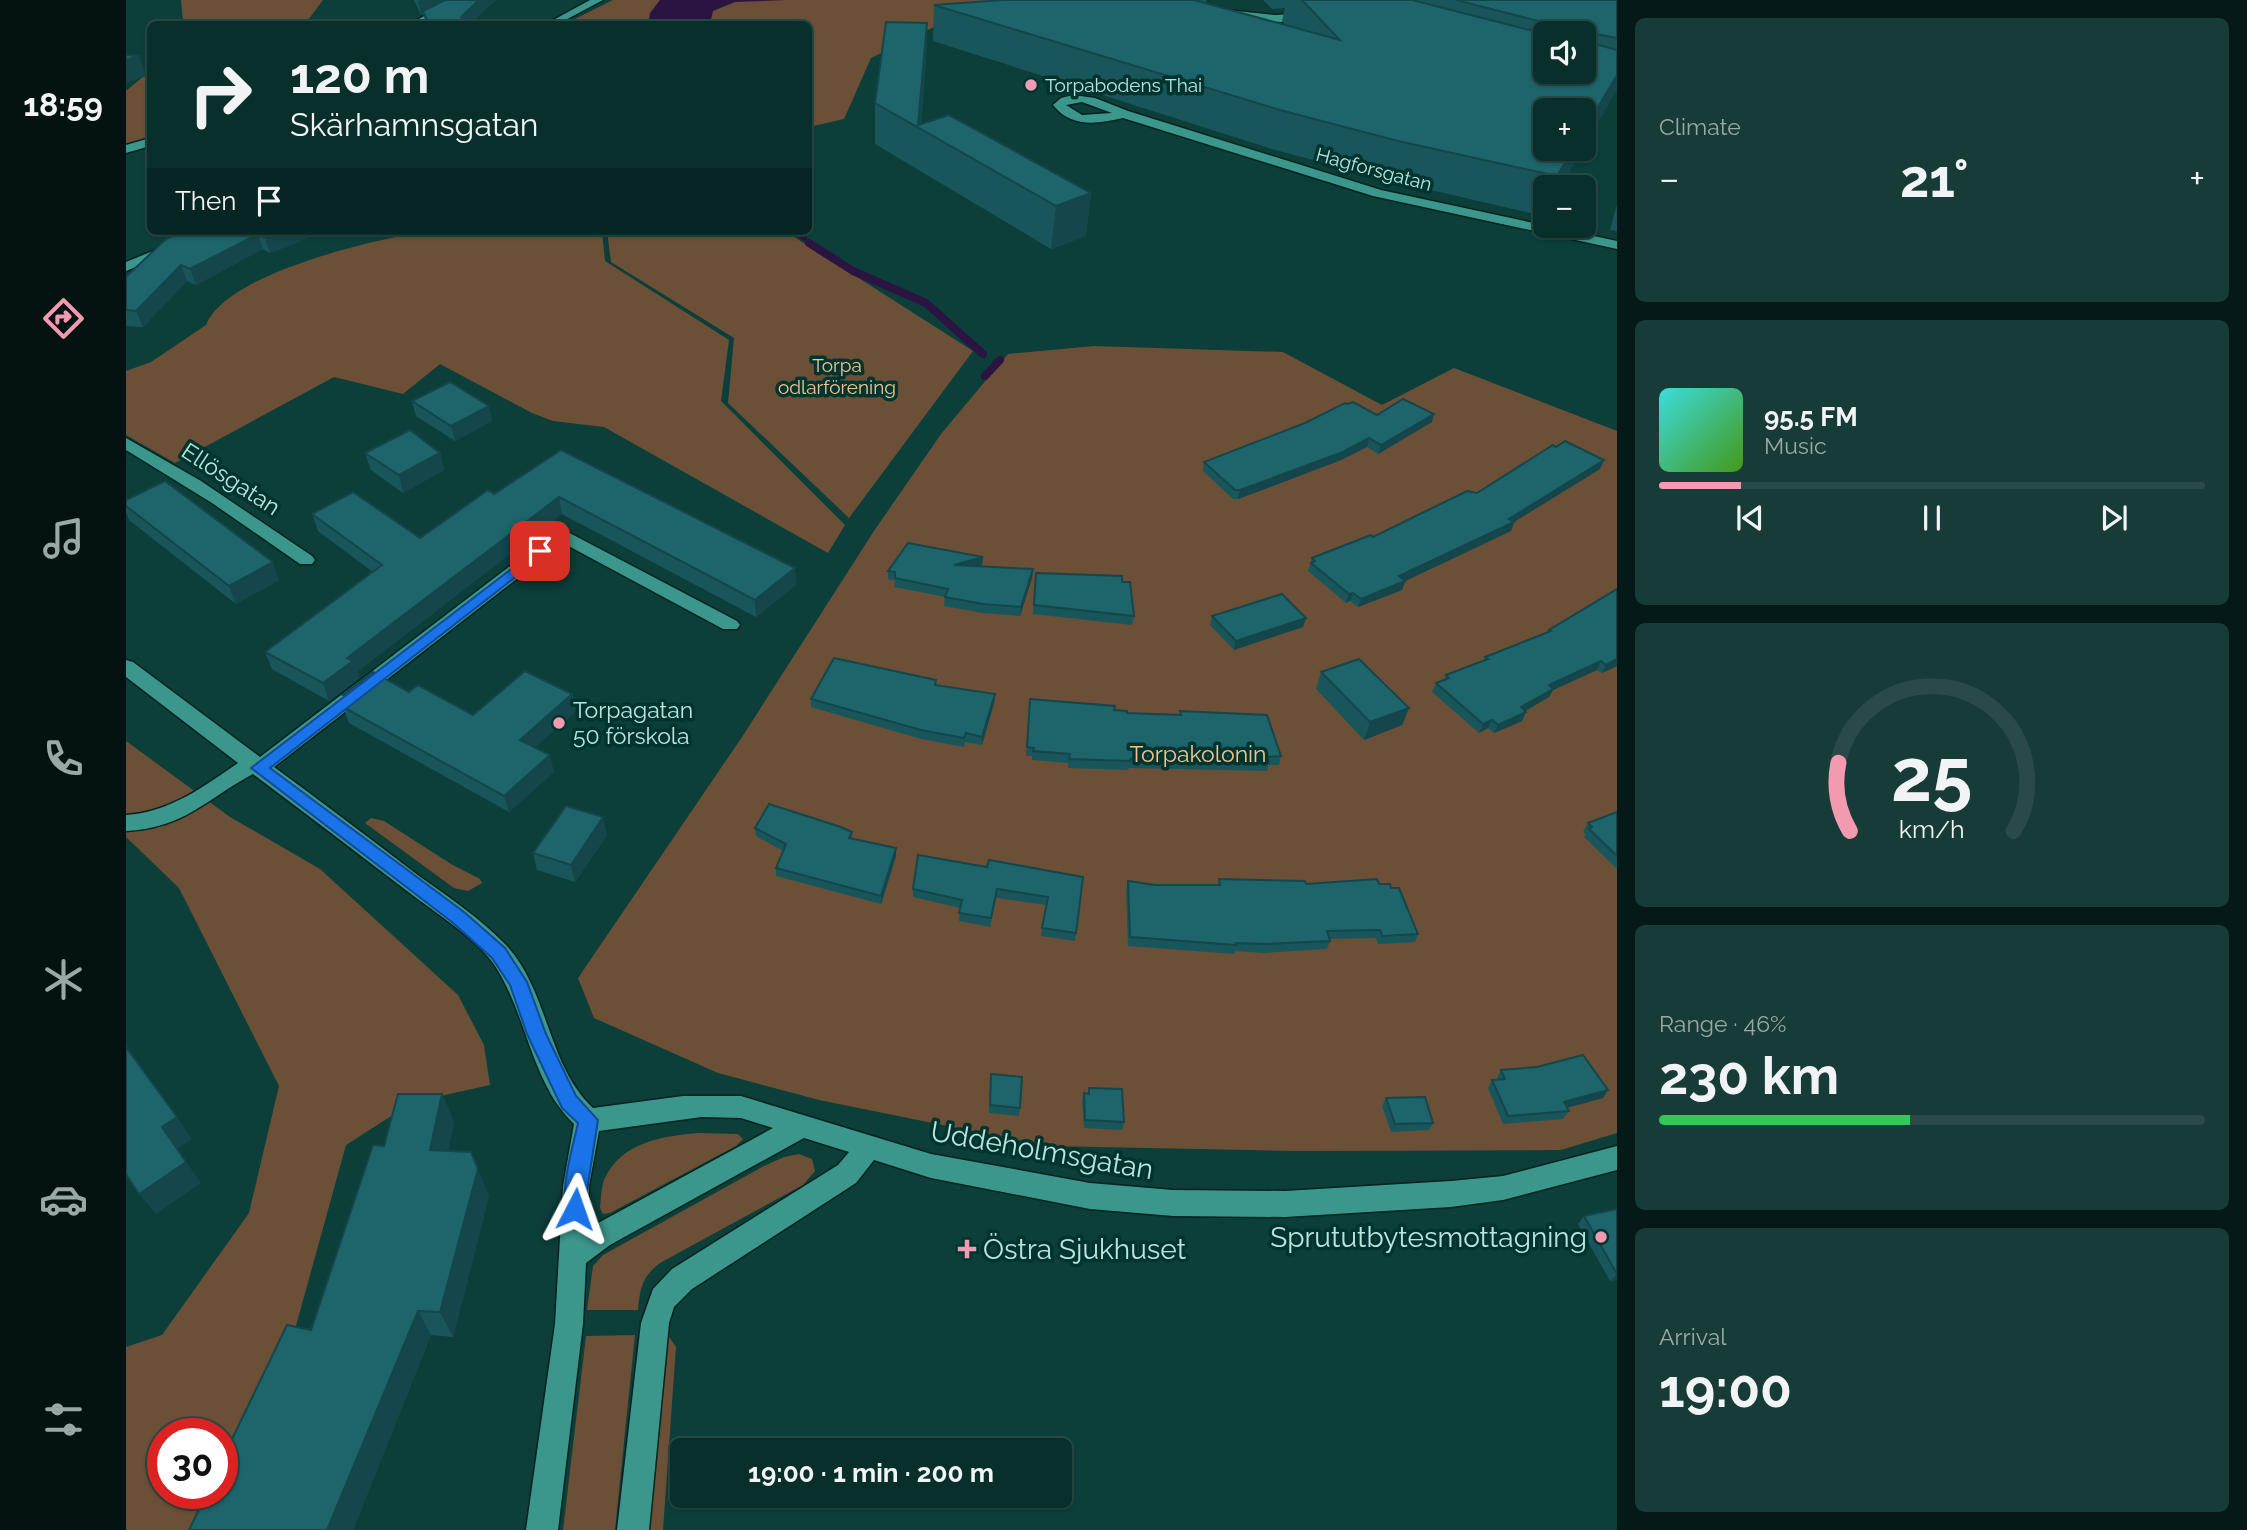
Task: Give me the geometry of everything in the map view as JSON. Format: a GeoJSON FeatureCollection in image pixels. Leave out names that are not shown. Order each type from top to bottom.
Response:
{"type":"FeatureCollection","features":[{"type":"Feature","properties":{"kind":"street"},"geometry":{"type":"LineString","coordinates":[[418,21],[463,0]]}},
{"type":"Feature","properties":{"kind":"street"},"geometry":{"type":"LineString","coordinates":[[557,21],[598,0]]}},
{"type":"Feature","properties":{"kind":"street"},"geometry":{"type":"LineString","coordinates":[[1208,11],[1275,18],[1320,15]]}},
{"type":"Feature","properties":{"kind":"street","name":"Hagforsgatan"},"geometry":{"type":"LineString","coordinates":[[1124,114],[1378,193],[1617,245]]}},
{"type":"Feature","properties":{"kind":"street"},"geometry":{"type":"LineString","coordinates":[[126,149],[147,143]]}},
{"type":"Feature","properties":{"kind":"street"},"geometry":{"type":"LineString","coordinates":[[126,267],[204,235]]}},
{"type":"Feature","properties":{"kind":"street","name":"Ellösgatan"},"geometry":{"type":"LineString","coordinates":[[126,443],[253,521],[306,561]]}},
{"type":"Feature","properties":{"kind":"street"},"geometry":{"type":"LineString","coordinates":[[126,823],[173,814],[256,766],[562,535],[730,625]]}},
{"type":"Feature","properties":{"kind":"street"},"geometry":{"type":"LineString","coordinates":[[126,667],[458,917],[499,953],[518,982],[541,1044],[569,1102],[588,1120],[576,1186],[569,1324],[542,1530]]}},
{"type":"Feature","properties":{"kind":"street","name":"Uddeholmsgatan"},"geometry":{"type":"LineString","coordinates":[[588,1120],[623,1118],[712,1103],[741,1107],[931,1166],[1090,1196],[1213,1204],[1298,1203],[1451,1194],[1503,1188],[1617,1158]]}},
{"type":"Feature","properties":{"kind":"street"},"geometry":{"type":"LineString","coordinates":[[574,1255],[600,1236],[802,1126]]}},
{"type":"Feature","properties":{"kind":"street"},"geometry":{"type":"LineString","coordinates":[[634,1530],[655,1323],[663,1299],[682,1279],[847,1174],[870,1146]]}},
{"type":"Feature","properties":{"kind":"green space"},"geometry":{"type":"Polygon","coordinates":[[[181,0],[323,0],[307,21],[183,21],[181,0]]]}},
{"type":"Feature","properties":{"kind":"green space"},"geometry":{"type":"Polygon","coordinates":[[[613,0],[1011,0],[940,24],[871,58],[844,119],[812,126],[812,21],[571,21],[613,0]]]}},
{"type":"Feature","properties":{"kind":"green space"},"geometry":{"type":"Polygon","coordinates":[[[147,74],[147,140],[126,144],[126,91],[147,74]]]}},
{"type":"Feature","properties":{"kind":"green space"},"geometry":{"type":"Polygon","coordinates":[[[405,235],[602,235],[605,261],[729,340],[721,401],[845,525],[828,553],[604,427],[553,421],[532,413],[440,364],[403,394],[334,377],[175,463],[126,435],[126,371],[151,362],[206,325],[219,306],[242,290],[305,262],[405,235]]]}},
{"type":"Feature","properties":{"kind":"green space","name":"Torpa odlarförening"},"geometry":{"type":"Polygon","coordinates":[[[608,235],[791,235],[973,351],[849,518],[728,403],[734,338],[611,262],[608,235]]]}},
{"type":"Feature","properties":{"kind":"green space","name":"Torpakolonin"},"geometry":{"type":"Polygon","coordinates":[[[1094,346],[1283,352],[1382,405],[1454,368],[1617,431],[1617,1133],[1561,1150],[1296,1151],[1047,1146],[819,1100],[718,1073],[594,1018],[578,978],[742,737],[874,531],[941,434],[1008,354],[1094,346]]]}},
{"type":"Feature","properties":{"kind":"green space"},"geometry":{"type":"Polygon","coordinates":[[[126,741],[230,817],[320,869],[458,995],[484,1045],[490,1085],[413,1102],[346,1145],[294,1333],[238,1437],[238,1418],[147,1418],[147,1509],[200,1509],[189,1530],[126,1530],[126,1347],[162,1335],[249,1213],[279,1086],[179,888],[126,837],[126,741]]]}},
{"type":"Feature","properties":{"kind":"green space"},"geometry":{"type":"Polygon","coordinates":[[[371,818],[384,821],[451,864],[480,879],[482,883],[468,891],[454,888],[365,823],[371,818]]]}},
{"type":"Feature","properties":{"kind":"green space"},"geometry":{"type":"Polygon","coordinates":[[[699,1133],[738,1134],[743,1139],[736,1146],[610,1213],[603,1214],[600,1208],[603,1183],[611,1167],[621,1157],[644,1143],[657,1139],[699,1133]]]}},
{"type":"Feature","properties":{"kind":"green space"},"geometry":{"type":"Polygon","coordinates":[[[799,1154],[812,1159],[815,1171],[803,1185],[660,1263],[649,1273],[643,1284],[638,1310],[587,1310],[593,1266],[603,1255],[764,1166],[799,1154]]]}},
{"type":"Feature","properties":{"kind":"green space"},"geometry":{"type":"Polygon","coordinates":[[[635,1335],[615,1530],[563,1530],[586,1336],[635,1335]]]}},
{"type":"Feature","properties":{"kind":"green space"},"geometry":{"type":"Polygon","coordinates":[[[668,1335],[676,1347],[663,1530],[644,1530],[660,1344],[668,1335]]]}},
{"type":"Feature","properties":{"kind":"shaded area"},"geometry":{"type":"Polygon","coordinates":[[[660,0],[787,0],[735,2],[713,11],[711,21],[643,21],[649,19],[650,13],[660,0]]]}},
{"type":"Feature","properties":{"kind":"building"},"geometry":{"type":"Polygon","coordinates":[[[445,0],[479,0],[461,17],[463,21],[428,21],[423,11],[445,0]]]}},
{"type":"Feature","properties":{"kind":"building"},"geometry":{"type":"Polygon","coordinates":[[[1003,0],[1194,0],[1340,40],[1302,0],[1412,0],[1533,31],[1533,84],[1596,84],[1596,44],[1617,50],[1617,75],[1596,111],[1596,98],[1533,98],[1533,161],[1566,161],[1558,175],[1552,175],[1398,141],[1280,110],[934,5],[1003,0]]]}},
{"type":"Feature","properties":{"kind":"building"},"geometry":{"type":"Polygon","coordinates":[[[1456,0],[1617,0],[1617,38],[1596,34],[1596,21],[1538,21],[1456,0]]]}},
{"type":"Feature","properties":{"kind":"building"},"geometry":{"type":"Polygon","coordinates":[[[886,22],[927,23],[918,125],[949,115],[1091,193],[1056,206],[875,103],[886,22]]]}},
{"type":"Feature","properties":{"kind":"building"},"geometry":{"type":"Polygon","coordinates":[[[126,55],[139,56],[126,60],[126,55]]]}},
{"type":"Feature","properties":{"kind":"building"},"geometry":{"type":"Polygon","coordinates":[[[176,235],[256,235],[190,269],[181,265],[136,311],[126,310],[126,277],[166,239],[176,235]]]}},
{"type":"Feature","properties":{"kind":"building"},"geometry":{"type":"Polygon","coordinates":[[[450,382],[489,406],[451,426],[412,401],[450,382]]]}},
{"type":"Feature","properties":{"kind":"building"},"geometry":{"type":"Polygon","coordinates":[[[1403,399],[1434,414],[1381,445],[1369,438],[1343,452],[1240,490],[1235,490],[1204,462],[1305,423],[1345,403],[1353,402],[1377,415],[1403,399]]]}},
{"type":"Feature","properties":{"kind":"building"},"geometry":{"type":"Polygon","coordinates":[[[410,430],[440,453],[399,475],[365,453],[410,430]]]}},
{"type":"Feature","properties":{"kind":"building"},"geometry":{"type":"Polygon","coordinates":[[[1565,441],[1604,460],[1509,519],[1514,522],[1399,576],[1405,581],[1361,599],[1353,593],[1349,594],[1311,563],[1315,561],[1312,558],[1371,535],[1373,537],[1467,491],[1477,493],[1553,445],[1556,447],[1565,441]]]}},
{"type":"Feature","properties":{"kind":"building"},"geometry":{"type":"Polygon","coordinates":[[[561,450],[795,568],[755,600],[559,497],[347,658],[353,661],[323,683],[265,652],[382,565],[312,514],[353,492],[420,538],[488,490],[494,494],[561,450]]]}},
{"type":"Feature","properties":{"kind":"building"},"geometry":{"type":"Polygon","coordinates":[[[165,481],[273,562],[229,586],[126,506],[126,500],[165,481]]]}},
{"type":"Feature","properties":{"kind":"building"},"geometry":{"type":"Polygon","coordinates":[[[908,543],[983,557],[954,565],[1033,569],[1021,607],[945,597],[948,589],[895,578],[895,572],[888,571],[908,543]]]}},
{"type":"Feature","properties":{"kind":"building"},"geometry":{"type":"Polygon","coordinates":[[[1036,573],[1122,576],[1122,582],[1130,582],[1134,616],[1034,605],[1036,573]]]}},
{"type":"Feature","properties":{"kind":"building"},"geometry":{"type":"Polygon","coordinates":[[[1617,589],[1617,659],[1606,665],[1601,661],[1549,685],[1553,689],[1521,707],[1526,712],[1498,725],[1492,720],[1483,724],[1436,683],[1449,678],[1446,675],[1488,659],[1485,657],[1551,631],[1549,630],[1617,589]]]}},
{"type":"Feature","properties":{"kind":"building"},"geometry":{"type":"Polygon","coordinates":[[[1282,594],[1306,618],[1236,641],[1212,616],[1282,594]]]}},
{"type":"Feature","properties":{"kind":"building"},"geometry":{"type":"Polygon","coordinates":[[[834,658],[936,680],[935,685],[995,694],[982,737],[966,733],[964,738],[921,730],[811,699],[834,658]]]}},
{"type":"Feature","properties":{"kind":"building"},"geometry":{"type":"Polygon","coordinates":[[[1359,659],[1409,708],[1370,722],[1321,672],[1359,659]]]}},
{"type":"Feature","properties":{"kind":"building"},"geometry":{"type":"Polygon","coordinates":[[[525,671],[572,694],[520,740],[550,755],[504,796],[343,707],[352,700],[343,695],[373,672],[409,692],[418,685],[473,715],[525,671]]]}},
{"type":"Feature","properties":{"kind":"building"},"geometry":{"type":"Polygon","coordinates":[[[1030,699],[1115,706],[1114,710],[1127,713],[1181,715],[1180,711],[1267,715],[1281,756],[1267,757],[1269,763],[1130,761],[1069,759],[1070,754],[1033,751],[1034,748],[1027,747],[1030,699]]]}},
{"type":"Feature","properties":{"kind":"building"},"geometry":{"type":"Polygon","coordinates":[[[769,804],[841,827],[852,832],[849,838],[896,848],[881,896],[776,868],[786,844],[755,828],[769,804]]]}},
{"type":"Feature","properties":{"kind":"building"},"geometry":{"type":"Polygon","coordinates":[[[566,806],[603,817],[571,865],[533,853],[566,806]]]}},
{"type":"Feature","properties":{"kind":"building"},"geometry":{"type":"Polygon","coordinates":[[[1617,812],[1617,856],[1589,829],[1592,827],[1588,823],[1617,812]]]}},
{"type":"Feature","properties":{"kind":"building"},"geometry":{"type":"Polygon","coordinates":[[[918,855],[987,867],[989,860],[1083,877],[1076,933],[1042,928],[1048,897],[997,889],[991,918],[959,913],[962,900],[913,889],[918,855]]]}},
{"type":"Feature","properties":{"kind":"building"},"geometry":{"type":"Polygon","coordinates":[[[1219,879],[1305,881],[1306,884],[1377,879],[1379,884],[1390,884],[1391,888],[1399,888],[1418,934],[1382,936],[1380,930],[1327,931],[1330,941],[1236,943],[1237,945],[1130,937],[1128,881],[1155,885],[1220,885],[1219,879]]]}},
{"type":"Feature","properties":{"kind":"building"},"geometry":{"type":"Polygon","coordinates":[[[126,1047],[177,1117],[162,1127],[186,1162],[139,1194],[126,1174],[126,1047]]]}},
{"type":"Feature","properties":{"kind":"building"},"geometry":{"type":"Polygon","coordinates":[[[1583,1055],[1608,1090],[1564,1102],[1569,1111],[1508,1116],[1492,1080],[1505,1079],[1501,1070],[1537,1067],[1583,1055]]]}},
{"type":"Feature","properties":{"kind":"building"},"geometry":{"type":"Polygon","coordinates":[[[991,1074],[1022,1077],[1020,1108],[990,1105],[991,1074]]]}},
{"type":"Feature","properties":{"kind":"building"},"geometry":{"type":"Polygon","coordinates":[[[1089,1088],[1122,1089],[1124,1122],[1085,1120],[1084,1093],[1089,1094],[1089,1088]]]}},
{"type":"Feature","properties":{"kind":"building"},"geometry":{"type":"Polygon","coordinates":[[[398,1094],[442,1094],[430,1150],[471,1152],[478,1169],[440,1312],[418,1311],[327,1530],[189,1530],[199,1509],[238,1509],[238,1427],[287,1325],[311,1330],[373,1145],[384,1146],[398,1094]]]}},
{"type":"Feature","properties":{"kind":"building"},"geometry":{"type":"Polygon","coordinates":[[[1425,1097],[1433,1123],[1395,1124],[1386,1098],[1425,1097]]]}},
{"type":"Feature","properties":{"kind":"building"},"geometry":{"type":"Polygon","coordinates":[[[1617,1209],[1617,1274],[1584,1216],[1617,1209]]]}},
{"type":"Feature","properties":{"kind":"waterway"},"geometry":{"type":"LineString","coordinates":[[801,235],[804,238]]}},
{"type":"Feature","properties":{"kind":"waterway"},"geometry":{"type":"LineString","coordinates":[[812,245],[809,243],[853,271],[926,303],[983,354]]}},
{"type":"Feature","properties":{"kind":"waterway"},"geometry":{"type":"LineString","coordinates":[[985,376],[1000,360]]}},
{"type":"Feature","properties":{"kind":"place","name":"Torpabodens Thai"},"geometry":{"type":"Point","coordinates":[1031,85]}},
{"type":"Feature","properties":{"kind":"place","name":"Torpagatan 50 förskola"},"geometry":{"type":"Point","coordinates":[559,723]}},
{"type":"Feature","properties":{"kind":"place","name":"Sprututbytesmottagning"},"geometry":{"type":"Point","coordinates":[1601,1237]}},
{"type":"Feature","properties":{"kind":"place","name":"Östra Sjukhuset"},"geometry":{"type":"Point","coordinates":[967,1249]}},
{"type":"Feature","properties":{"kind":"route"},"geometry":{"type":"LineString","coordinates":[[540,551],[259,768],[458,917],[499,953],[518,982],[537,1034],[569,1102],[588,1120],[576,1186],[575,1209]]}}]}
